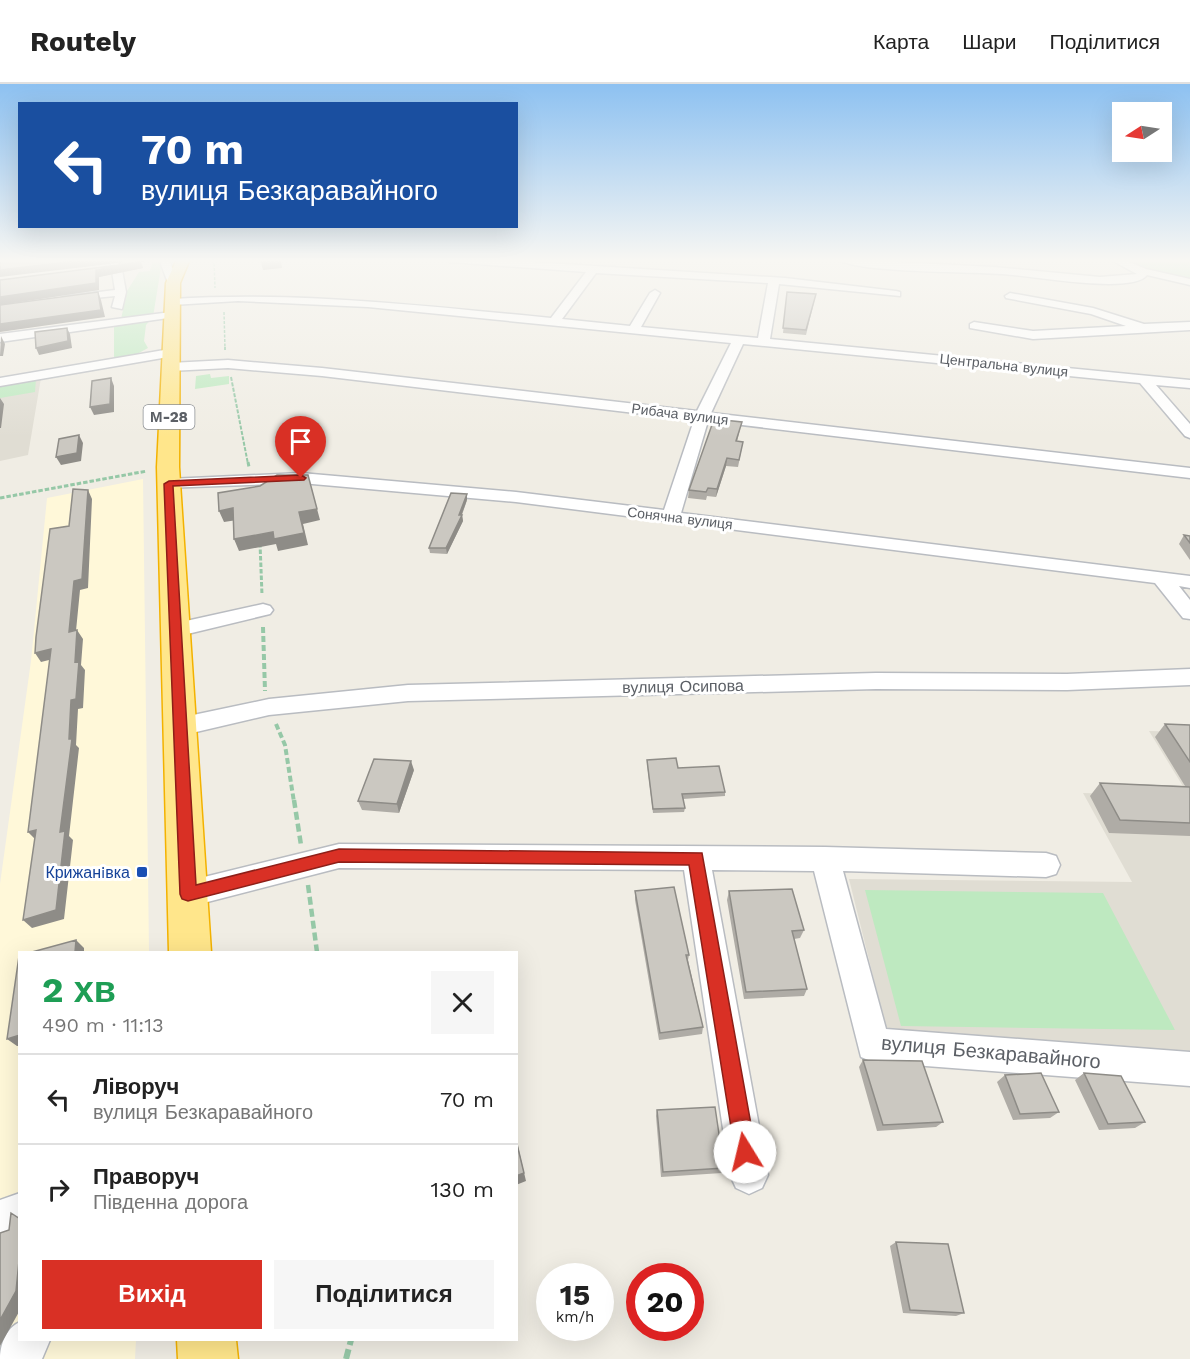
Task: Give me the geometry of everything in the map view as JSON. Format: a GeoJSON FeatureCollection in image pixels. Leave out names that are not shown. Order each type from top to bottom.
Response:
{"type":"FeatureCollection","features":[{"type":"Feature","properties":{"kind":"highway","name":"М-28"},"geometry":{"type":"LineString","coordinates":[[172,318],[169,476],[190,951]]}},
{"type":"Feature","properties":{"kind":"highway"},"geometry":{"type":"LineString","coordinates":[[207,1341],[208,1359]]}},
{"type":"Feature","properties":{"kind":"street","name":"Центральна вулиця"},"geometry":{"type":"LineString","coordinates":[[0,338],[131,318]]}},
{"type":"Feature","properties":{"kind":"street","name":"Центральна вулиця"},"geometry":{"type":"LineString","coordinates":[[528,318],[1190,384]]}},
{"type":"Feature","properties":{"kind":"street"},"geometry":{"type":"LineString","coordinates":[[635,328],[640,318]]}},
{"type":"Feature","properties":{"kind":"street"},"geometry":{"type":"LineString","coordinates":[[764,341],[768,318]]}},
{"type":"Feature","properties":{"kind":"street"},"geometry":{"type":"LineString","coordinates":[[1115,318],[1143,328]]}},
{"type":"Feature","properties":{"kind":"street"},"geometry":{"type":"LineString","coordinates":[[974,326],[1038,344],[1092,334],[1143,328],[1190,326]]}},
{"type":"Feature","properties":{"kind":"street"},"geometry":{"type":"LineString","coordinates":[[671,518],[702,417],[739,339]]}},
{"type":"Feature","properties":{"kind":"street"},"geometry":{"type":"LineString","coordinates":[[1038,344],[1056,371]]}},
{"type":"Feature","properties":{"kind":"street","name":"Рибача вулиця"},"geometry":{"type":"LineString","coordinates":[[0,382],[170,360],[259,366],[1190,472]]}},
{"type":"Feature","properties":{"kind":"street"},"geometry":{"type":"LineString","coordinates":[[1144,379],[1190,433]]}},
{"type":"Feature","properties":{"kind":"street","name":"Сонячна вулиця"},"geometry":{"type":"LineString","coordinates":[[169,476],[301,478],[516,497],[1190,582]]}},
{"type":"Feature","properties":{"kind":"street"},"geometry":{"type":"LineString","coordinates":[[1161,578],[1190,613]]}},
{"type":"Feature","properties":{"kind":"street"},"geometry":{"type":"LineString","coordinates":[[175,630],[263,610]]}},
{"type":"Feature","properties":{"kind":"street","name":"вулиця Осипова"},"geometry":{"type":"LineString","coordinates":[[179,727],[269,707],[408,693],[876,681],[1067,682],[1190,677]]}},
{"type":"Feature","properties":{"kind":"street"},"geometry":{"type":"LineString","coordinates":[[188,894],[339,856],[825,859],[1046,865]]}},
{"type":"Feature","properties":{"kind":"street"},"geometry":{"type":"LineString","coordinates":[[696,858],[749,1175]]}},
{"type":"Feature","properties":{"kind":"street","name":"вулиця Безкаравайного"},"geometry":{"type":"LineString","coordinates":[[825,859],[873,1045],[1190,1069]]}},
{"type":"Feature","properties":{"kind":"street"},"geometry":{"type":"LineString","coordinates":[[0,1220],[18,1213]]}},
{"type":"Feature","properties":{"kind":"street"},"geometry":{"type":"LineString","coordinates":[[17,1359],[28,1341]]}},
{"type":"Feature","properties":{"kind":"path"},"geometry":{"type":"LineString","coordinates":[[0,498],[169,476]]}},
{"type":"Feature","properties":{"kind":"path"},"geometry":{"type":"LineString","coordinates":[[346,1359],[351,1341]]}},
{"type":"Feature","properties":{"kind":"shaded area"},"geometry":{"type":"Polygon","coordinates":[[[41,378],[28,455],[0,461],[0,384],[41,378]]]}},
{"type":"Feature","properties":{"kind":"shaded area"},"geometry":{"type":"Polygon","coordinates":[[[143,479],[149,951],[18,951],[18,1341],[136,1341],[135,1359],[0,1359],[0,884],[31,661],[47,498],[143,479]]]}},
{"type":"Feature","properties":{"kind":"shaded area"},"geometry":{"type":"Polygon","coordinates":[[[1149,731],[1190,732],[1190,1055],[887,1032],[849,879],[1132,882],[1083,793],[1189,796],[1149,731]]]}},
{"type":"Feature","properties":{"kind":"green space"},"geometry":{"type":"Polygon","coordinates":[[[121,318],[152,318],[146,325],[144,341],[148,348],[137,354],[114,358],[114,325],[120,324],[121,318]]]}},
{"type":"Feature","properties":{"kind":"green space"},"geometry":{"type":"Polygon","coordinates":[[[210,374],[211,378],[229,376],[229,384],[195,389],[196,376],[210,374]]]}},
{"type":"Feature","properties":{"kind":"green space"},"geometry":{"type":"Polygon","coordinates":[[[36,379],[35,392],[0,398],[0,385],[36,379]]]}},
{"type":"Feature","properties":{"kind":"green space"},"geometry":{"type":"Polygon","coordinates":[[[865,890],[1103,893],[1175,1030],[901,1026],[865,890]]]}},
{"type":"Feature","properties":{"kind":"building"},"geometry":{"type":"Polygon","coordinates":[[[0,318],[40,318],[0,324],[0,318]]]}},
{"type":"Feature","properties":{"kind":"building"},"geometry":{"type":"Polygon","coordinates":[[[784,318],[809,318],[806,330],[783,328],[784,318]]]}},
{"type":"Feature","properties":{"kind":"building"},"geometry":{"type":"Polygon","coordinates":[[[67,328],[68,341],[36,348],[35,332],[67,328]]]}},
{"type":"Feature","properties":{"kind":"building"},"geometry":{"type":"Polygon","coordinates":[[[111,378],[110,404],[90,407],[92,381],[111,378]]]}},
{"type":"Feature","properties":{"kind":"building"},"geometry":{"type":"Polygon","coordinates":[[[714,419],[742,422],[736,441],[743,442],[739,460],[727,458],[717,489],[708,488],[706,492],[689,490],[714,419]]]}},
{"type":"Feature","properties":{"kind":"building"},"geometry":{"type":"Polygon","coordinates":[[[79,435],[77,453],[56,457],[59,439],[79,435]]]}},
{"type":"Feature","properties":{"kind":"building"},"geometry":{"type":"Polygon","coordinates":[[[277,475],[308,475],[317,509],[299,512],[304,533],[274,539],[273,532],[234,539],[233,508],[219,511],[218,493],[260,486],[277,475]]]}},
{"type":"Feature","properties":{"kind":"building"},"geometry":{"type":"Polygon","coordinates":[[[73,489],[88,490],[82,579],[74,581],[69,632],[77,630],[75,662],[79,661],[76,699],[71,700],[69,739],[72,739],[60,832],[65,831],[56,910],[23,920],[36,830],[28,832],[51,649],[35,653],[36,637],[50,529],[69,526],[73,489]]]}},
{"type":"Feature","properties":{"kind":"building"},"geometry":{"type":"Polygon","coordinates":[[[451,493],[467,494],[459,515],[462,515],[446,548],[429,548],[451,493]]]}},
{"type":"Feature","properties":{"kind":"building"},"geometry":{"type":"Polygon","coordinates":[[[1165,724],[1190,725],[1190,762],[1165,724]]]}},
{"type":"Feature","properties":{"kind":"building"},"geometry":{"type":"Polygon","coordinates":[[[676,758],[678,768],[719,766],[725,792],[682,794],[685,808],[653,809],[647,760],[676,758]]]}},
{"type":"Feature","properties":{"kind":"building"},"geometry":{"type":"Polygon","coordinates":[[[374,759],[411,761],[397,804],[358,801],[374,759]]]}},
{"type":"Feature","properties":{"kind":"building"},"geometry":{"type":"Polygon","coordinates":[[[1100,783],[1190,787],[1190,823],[1120,820],[1100,783]]]}},
{"type":"Feature","properties":{"kind":"building"},"geometry":{"type":"Polygon","coordinates":[[[674,887],[689,955],[686,955],[703,1027],[660,1033],[635,891],[674,887]]]}},
{"type":"Feature","properties":{"kind":"building"},"geometry":{"type":"Polygon","coordinates":[[[792,889],[804,930],[792,931],[807,989],[746,992],[729,891],[792,889]]]}},
{"type":"Feature","properties":{"kind":"building"},"geometry":{"type":"Polygon","coordinates":[[[76,940],[75,951],[36,951],[76,940]]]}},
{"type":"Feature","properties":{"kind":"building"},"geometry":{"type":"Polygon","coordinates":[[[18,963],[18,1036],[7,1039],[18,963]]]}},
{"type":"Feature","properties":{"kind":"building"},"geometry":{"type":"Polygon","coordinates":[[[863,1060],[922,1061],[943,1122],[883,1125],[863,1060]]]}},
{"type":"Feature","properties":{"kind":"building"},"geometry":{"type":"Polygon","coordinates":[[[1041,1073],[1059,1112],[1020,1114],[1005,1075],[1041,1073]]]}},
{"type":"Feature","properties":{"kind":"building"},"geometry":{"type":"Polygon","coordinates":[[[1084,1073],[1121,1076],[1145,1122],[1108,1124],[1084,1073]]]}},
{"type":"Feature","properties":{"kind":"building"},"geometry":{"type":"Polygon","coordinates":[[[715,1107],[724,1168],[663,1172],[657,1110],[715,1107]]]}},
{"type":"Feature","properties":{"kind":"building"},"geometry":{"type":"Polygon","coordinates":[[[518,1148],[524,1173],[518,1175],[518,1148]]]}},
{"type":"Feature","properties":{"kind":"building"},"geometry":{"type":"Polygon","coordinates":[[[11,1213],[18,1218],[16,1291],[0,1320],[0,1233],[9,1230],[11,1213]]]}},
{"type":"Feature","properties":{"kind":"building"},"geometry":{"type":"Polygon","coordinates":[[[896,1242],[948,1244],[964,1313],[910,1310],[896,1242]]]}},
{"type":"Feature","properties":{"kind":"place","name":"Крижанiвка"},"geometry":{"type":"Point","coordinates":[142,872]}},
{"type":"Feature","properties":{"kind":"route"},"geometry":{"type":"LineString","coordinates":[[301,478],[169,484],[188,894],[339,856],[696,858],[745,1152]]}}]}
